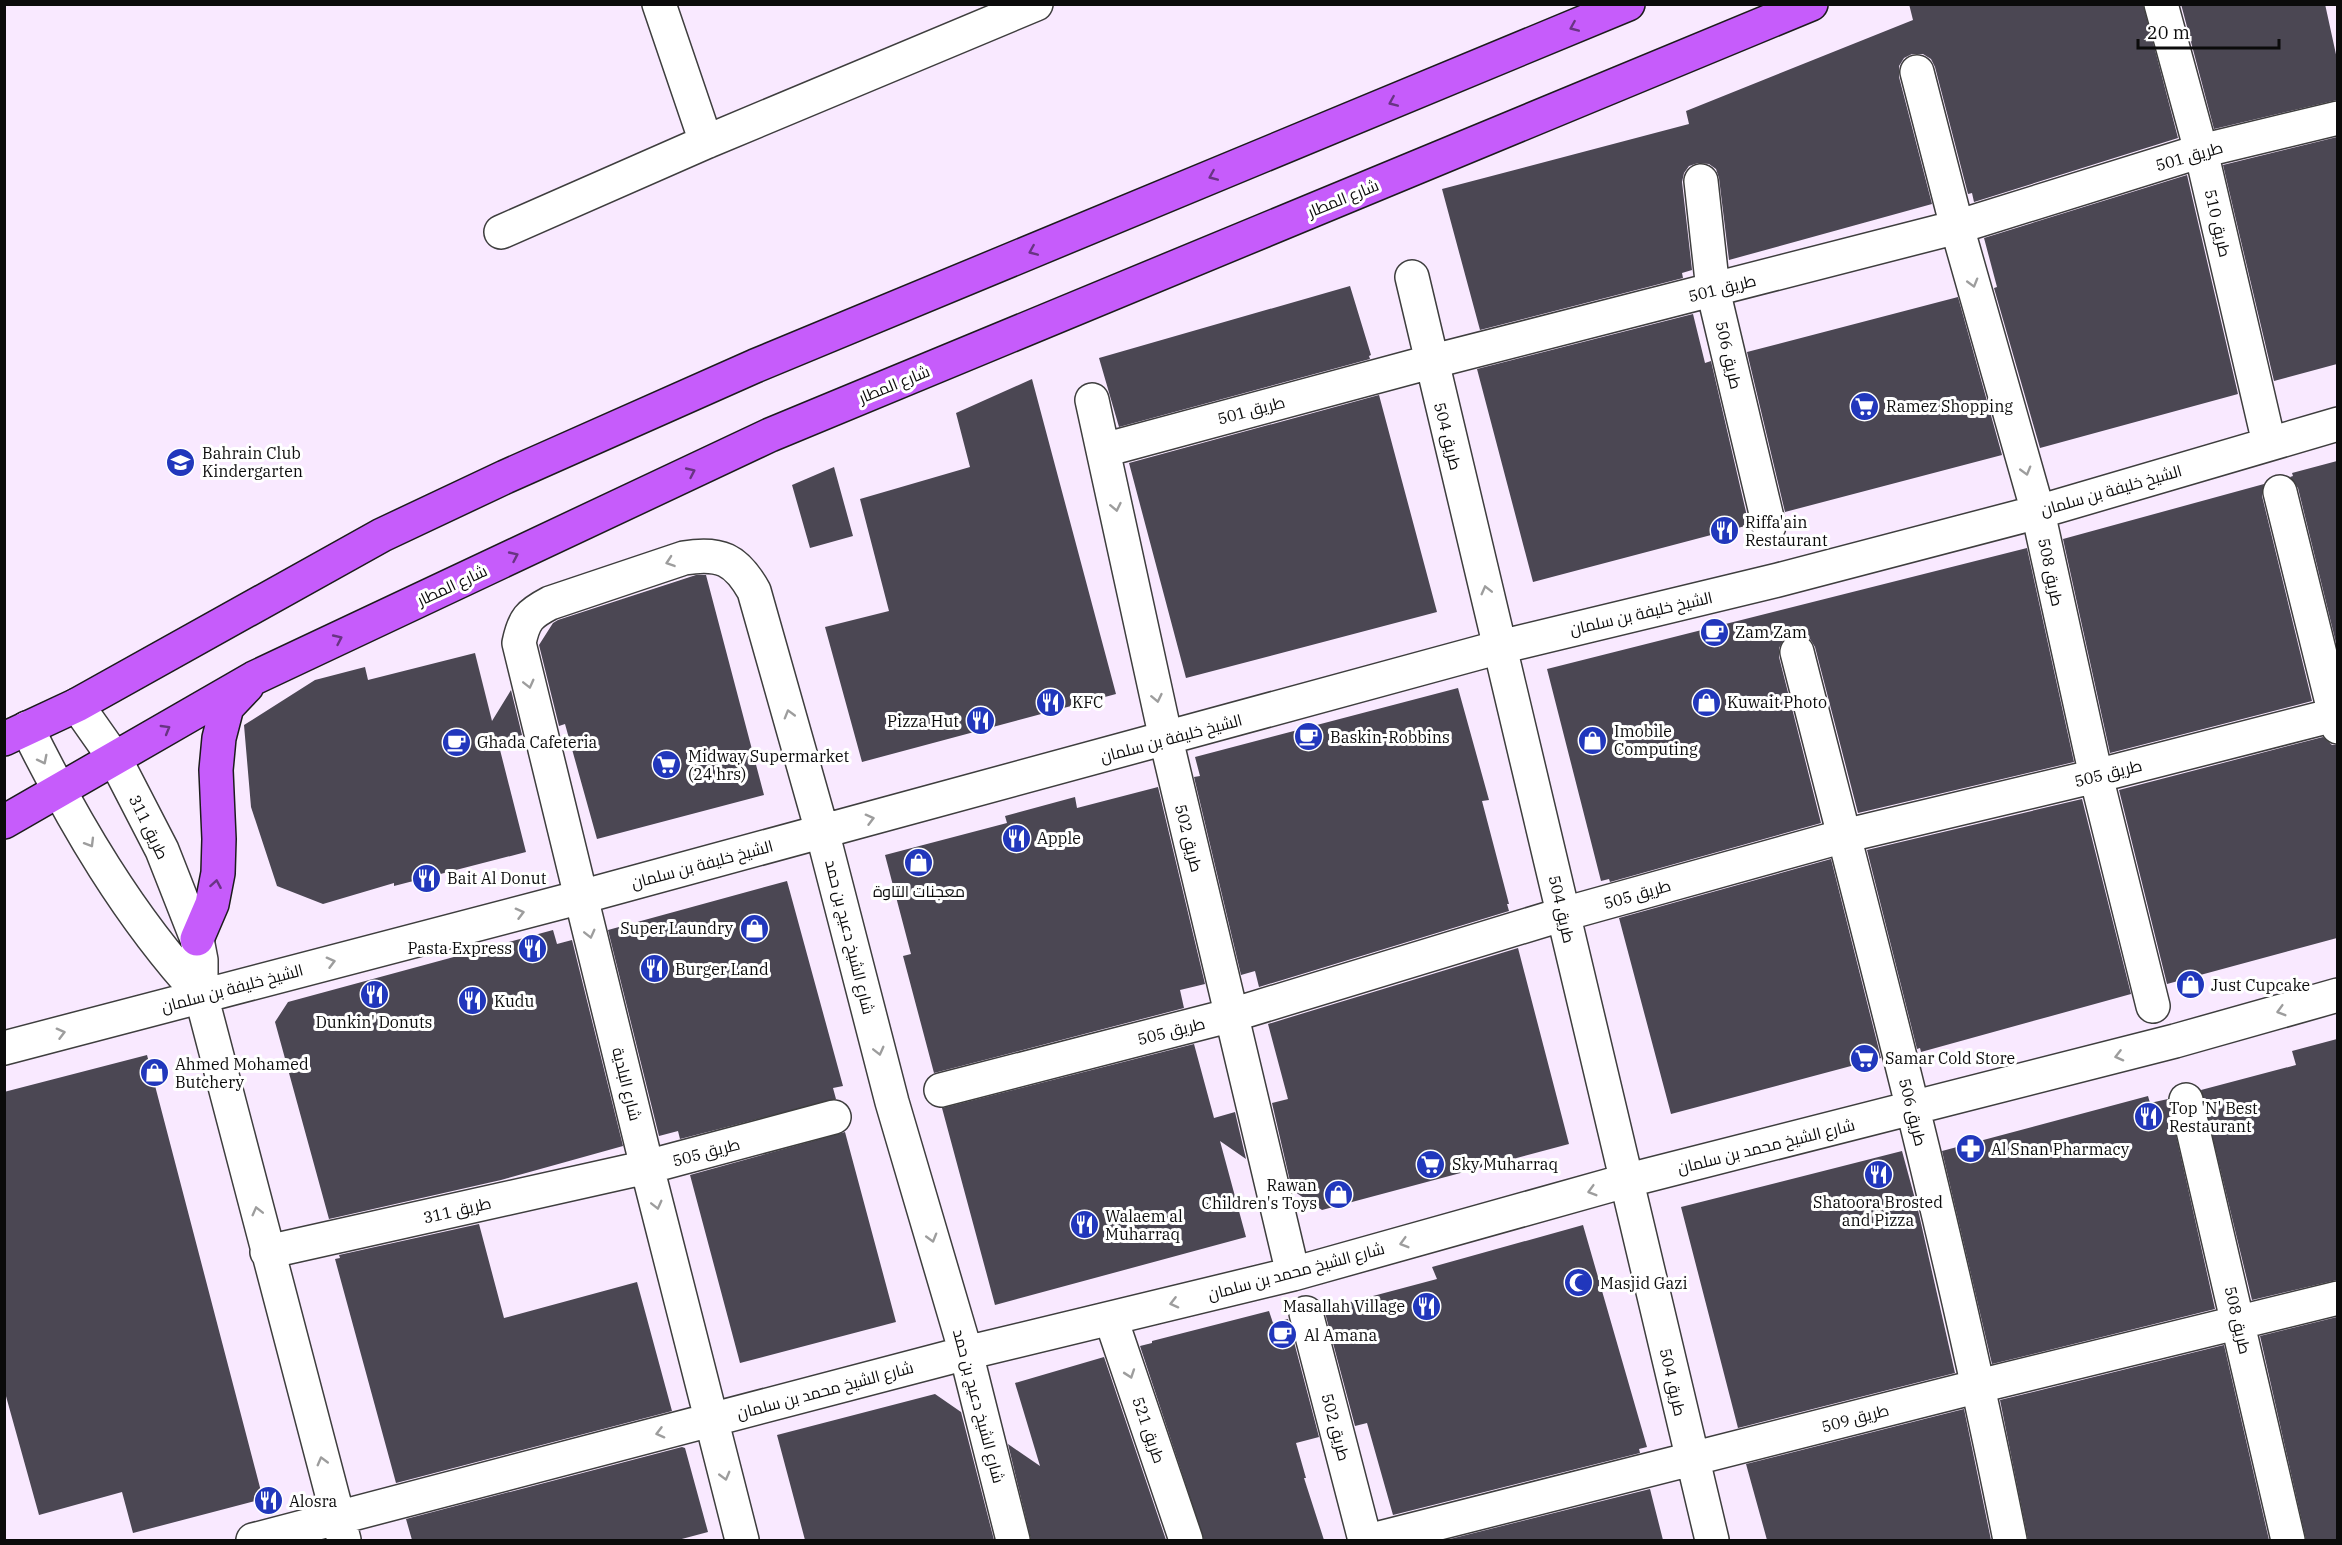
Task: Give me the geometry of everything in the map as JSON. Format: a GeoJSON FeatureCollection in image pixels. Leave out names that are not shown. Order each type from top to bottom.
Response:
{"type":"FeatureCollection","features":[{"type":"Feature","properties":{"kind":"main road"},"geometry":{"type":"LineString","coordinates":[[16,733],[77,705],[382,534],[505,477],[755,366],[1628,4]]}},
{"type":"Feature","properties":{"kind":"main road","name":"شارع المطار"},"geometry":{"type":"LineString","coordinates":[[4,822],[59,793],[255,678],[770,435],[1811,4]]}},
{"type":"Feature","properties":{"kind":"main road"},"geometry":{"type":"LineString","coordinates":[[197,939],[212,904],[218,873],[216,770],[219,738],[226,707],[255,678]]}},
{"type":"Feature","properties":{"kind":"street"},"geometry":{"type":"LineString","coordinates":[[658,4],[706,142]]}},
{"type":"Feature","properties":{"kind":"street"},"geometry":{"type":"LineString","coordinates":[[501,232],[706,142],[1036,4]]}},
{"type":"Feature","properties":{"kind":"street","name":"طريق 510"},"geometry":{"type":"LineString","coordinates":[[2161,4],[2201,151],[2270,443]]}},
{"type":"Feature","properties":{"kind":"street","name":"طريق 508"},"geometry":{"type":"LineString","coordinates":[[1917,72],[1957,227],[2038,512],[2096,776],[2153,1006]]}},
{"type":"Feature","properties":{"kind":"street","name":"طريق 501"},"geometry":{"type":"LineString","coordinates":[[1104,450],[1430,362],[1957,227],[2201,151],[2337,118]]}},
{"type":"Feature","properties":{"kind":"street","name":"طريق 506"},"geometry":{"type":"LineString","coordinates":[[1701,181],[1713,290],[1768,526]]}},
{"type":"Feature","properties":{"kind":"street","name":"طريق 504"},"geometry":{"type":"LineString","coordinates":[[1412,278],[1430,362],[1564,914],[1625,1181],[1712,1540]]}},
{"type":"Feature","properties":{"kind":"street","name":"طريق 502"},"geometry":{"type":"LineString","coordinates":[[1092,400],[1166,739],[1293,1274]]}},
{"type":"Feature","properties":{"kind":"street","name":"الشيخ خليفة بن سلمان"},"geometry":{"type":"LineString","coordinates":[[4,1048],[581,897],[1500,647],[1778,580],[2038,512],[2337,424]]}},
{"type":"Feature","properties":{"kind":"street"},"geometry":{"type":"LineString","coordinates":[[2280,492],[2336,718]]}},
{"type":"Feature","properties":{"kind":"street","name":"شارع الشيخ دعيج بن حمد"},"geometry":{"type":"LineString","coordinates":[[522,627],[532,612],[550,603],[684,558],[705,554],[727,559],[744,572],[754,591],[822,831],[892,1102],[966,1353],[1013,1540]]}},
{"type":"Feature","properties":{"kind":"street","name":"شارع البلدية"},"geometry":{"type":"LineString","coordinates":[[522,627],[519,643],[647,1167],[742,1540]]}},
{"type":"Feature","properties":{"kind":"street","name":"طريق 506"},"geometry":{"type":"LineString","coordinates":[[1797,652],[1913,1109],[1979,1386],[2010,1540]]}},
{"type":"Feature","properties":{"kind":"street","name":"طريق 311"},"geometry":{"type":"LineString","coordinates":[[77,705],[115,759],[162,850],[197,939],[201,960],[201,995],[340,1529]]}},
{"type":"Feature","properties":{"kind":"street","name":"طريق 505"},"geometry":{"type":"LineString","coordinates":[[941,1090],[1232,1015],[1564,914],[1844,836],[2336,718]]}},
{"type":"Feature","properties":{"kind":"street","name":"طريق 311"},"geometry":{"type":"LineString","coordinates":[[16,733],[59,793],[108,873],[164,953],[201,995]]}},
{"type":"Feature","properties":{"kind":"street","name":"شارع الشيخ محمد بن سلمان"},"geometry":{"type":"LineString","coordinates":[[253,1540],[340,1529],[710,1419],[966,1353],[1293,1274],[1625,1181],[2175,1041],[2337,995]]}},
{"type":"Feature","properties":{"kind":"street","name":"طريق 508"},"geometry":{"type":"LineString","coordinates":[[2186,1100],[2288,1540]]}},
{"type":"Feature","properties":{"kind":"street","name":"طريق 505"},"geometry":{"type":"LineString","coordinates":[[647,1167],[834,1117]]}},
{"type":"Feature","properties":{"kind":"street","name":"طريق 311"},"geometry":{"type":"LineString","coordinates":[[267,1252],[647,1167]]}},
{"type":"Feature","properties":{"kind":"street","name":"طريق 509"},"geometry":{"type":"LineString","coordinates":[[1372,1540],[2337,1298]]}},
{"type":"Feature","properties":{"kind":"street","name":"طريق 502"},"geometry":{"type":"LineString","coordinates":[[1306,1313],[1365,1540]]}},
{"type":"Feature","properties":{"kind":"street","name":"طريق 521"},"geometry":{"type":"LineString","coordinates":[[1111,1319],[1186,1540]]}},
{"type":"Feature","properties":{"kind":"building"},"geometry":{"type":"Polygon","coordinates":[[[1909,4],[2143,4],[2178,138],[1974,202],[1972,193],[1968,194],[1935,67],[1931,59],[1923,54],[1912,54],[1904,58],[1899,66],[1899,77],[1932,204],[1729,260],[1719,178],[1716,169],[1709,164],[1698,163],[1689,166],[1682,182],[1692,270],[1682,273],[1683,278],[1480,330],[1442,189],[1689,124],[1686,111],[1913,20],[1909,4]]]}},
{"type":"Feature","properties":{"kind":"building"},"geometry":{"type":"Polygon","coordinates":[[[2181,4],[2325,4],[2337,59],[2337,100],[2214,129],[2181,4]]]}},
{"type":"Feature","properties":{"kind":"building"},"geometry":{"type":"Polygon","coordinates":[[[2337,137],[2337,364],[2274,381],[2223,165],[2337,137]]]}},
{"type":"Feature","properties":{"kind":"building"},"geometry":{"type":"Polygon","coordinates":[[[2187,175],[2238,394],[2040,448],[1994,288],[1997,287],[1984,238],[2187,175]]]}},
{"type":"Feature","properties":{"kind":"building"},"geometry":{"type":"Polygon","coordinates":[[[1350,286],[1371,355],[1370,359],[1119,427],[1099,358],[1350,286]]]}},
{"type":"Feature","properties":{"kind":"building","name":"Ramez Shopping"},"geometry":{"type":"Polygon","coordinates":[[[1958,297],[2002,455],[1785,512],[1747,352],[1958,297]]]}},
{"type":"Feature","properties":{"kind":"building"},"geometry":{"type":"Polygon","coordinates":[[[1693,314],[1705,363],[1711,361],[1749,525],[1533,582],[1477,369],[1693,314]]]}},
{"type":"Feature","properties":{"kind":"building"},"geometry":{"type":"Polygon","coordinates":[[[1032,379],[1116,694],[862,762],[825,627],[889,611],[860,499],[970,467],[956,413],[1032,379]]]}},
{"type":"Feature","properties":{"kind":"building"},"geometry":{"type":"Polygon","coordinates":[[[1379,395],[1437,612],[1186,678],[1129,463],[1379,395]]]}},
{"type":"Feature","properties":{"kind":"building"},"geometry":{"type":"Polygon","coordinates":[[[2337,461],[2337,647],[2298,488],[2290,477],[2293,476],[2292,473],[2337,461]]]}},
{"type":"Feature","properties":{"kind":"building"},"geometry":{"type":"Polygon","coordinates":[[[834,467],[853,536],[810,548],[792,485],[834,467]]]}},
{"type":"Feature","properties":{"kind":"building"},"geometry":{"type":"Polygon","coordinates":[[[2264,484],[2262,496],[2312,701],[2110,753],[2063,539],[2264,484]]]}},
{"type":"Feature","properties":{"kind":"building"},"geometry":{"type":"Polygon","coordinates":[[[2027,548],[2074,762],[1858,813],[1815,647],[1803,634],[1793,634],[1784,639],[1779,648],[1779,657],[1821,823],[1610,882],[1609,879],[1601,881],[1547,669],[2027,548]]]}},
{"type":"Feature","properties":{"kind":"building"},"geometry":{"type":"Polygon","coordinates":[[[696,575],[706,575],[764,795],[597,839],[565,724],[559,726],[539,645],[553,623],[558,620],[696,575]]]}},
{"type":"Feature","properties":{"kind":"building"},"geometry":{"type":"Polygon","coordinates":[[[475,653],[492,721],[511,690],[522,735],[498,742],[526,852],[394,886],[394,883],[323,904],[277,886],[251,807],[244,725],[315,680],[365,667],[368,680],[475,653]]]}},
{"type":"Feature","properties":{"kind":"building"},"geometry":{"type":"Polygon","coordinates":[[[1458,688],[1489,800],[1482,801],[1509,911],[1259,987],[1255,971],[1241,975],[1194,777],[1200,776],[1195,757],[1458,688]]]}},
{"type":"Feature","properties":{"kind":"building"},"geometry":{"type":"Polygon","coordinates":[[[2323,737],[2332,745],[2337,745],[2337,938],[2167,984],[2119,790],[2323,737]]]}},
{"type":"Feature","properties":{"kind":"building"},"geometry":{"type":"Polygon","coordinates":[[[1158,787],[1205,984],[1180,990],[1184,1008],[934,1073],[903,956],[911,954],[885,855],[1007,823],[1005,816],[1075,797],[1077,808],[1158,787]]]}},
{"type":"Feature","properties":{"kind":"building"},"geometry":{"type":"Polygon","coordinates":[[[2082,799],[2131,994],[1921,1052],[1920,1048],[1917,1049],[1867,850],[2082,799]]]}},
{"type":"Feature","properties":{"kind":"building"},"geometry":{"type":"Polygon","coordinates":[[[1831,859],[1881,1058],[1671,1114],[1619,918],[1831,859]]]}},
{"type":"Feature","properties":{"kind":"building"},"geometry":{"type":"Polygon","coordinates":[[[787,881],[843,1086],[833,1088],[836,1099],[680,1139],[678,1131],[659,1136],[608,930],[787,881]]]}},
{"type":"Feature","properties":{"kind":"building"},"geometry":{"type":"Polygon","coordinates":[[[553,930],[557,944],[572,940],[623,1146],[501,1180],[329,1219],[275,1022],[288,1002],[553,930]]]}},
{"type":"Feature","properties":{"kind":"building"},"geometry":{"type":"Polygon","coordinates":[[[1518,948],[1569,1144],[1322,1210],[1292,1190],[1272,1103],[1288,1099],[1268,1024],[1518,948]]]}},
{"type":"Feature","properties":{"kind":"building"},"geometry":{"type":"Polygon","coordinates":[[[2337,1039],[2337,1280],[2252,1300],[2201,1090],[2296,1065],[2292,1051],[2337,1039]]]}},
{"type":"Feature","properties":{"kind":"building"},"geometry":{"type":"Polygon","coordinates":[[[1194,1044],[1214,1118],[1235,1112],[1246,1159],[1220,1141],[1246,1237],[995,1305],[942,1108],[1194,1044]]]}},
{"type":"Feature","properties":{"kind":"building"},"geometry":{"type":"Polygon","coordinates":[[[147,1055],[263,1499],[133,1533],[122,1492],[39,1515],[4,1389],[4,1092],[147,1055]]]}},
{"type":"Feature","properties":{"kind":"building"},"geometry":{"type":"Polygon","coordinates":[[[2148,1096],[2150,1103],[2168,1099],[2215,1309],[1992,1364],[1942,1151],[2148,1096]]]}},
{"type":"Feature","properties":{"kind":"building"},"geometry":{"type":"Polygon","coordinates":[[[845,1132],[896,1322],[740,1363],[690,1175],[845,1132]]]}},
{"type":"Feature","properties":{"kind":"building"},"geometry":{"type":"Polygon","coordinates":[[[1902,1151],[1918,1210],[1955,1373],[1738,1428],[1681,1207],[1902,1151]]]}},
{"type":"Feature","properties":{"kind":"building"},"geometry":{"type":"Polygon","coordinates":[[[479,1224],[504,1318],[637,1282],[672,1411],[396,1483],[335,1259],[340,1258],[339,1255],[479,1224]]]}},
{"type":"Feature","properties":{"kind":"building"},"geometry":{"type":"Polygon","coordinates":[[[1583,1225],[1647,1447],[1639,1449],[1640,1453],[1393,1515],[1367,1423],[1355,1426],[1324,1309],[1437,1279],[1432,1267],[1583,1225]]]}},
{"type":"Feature","properties":{"kind":"building"},"geometry":{"type":"Polygon","coordinates":[[[1269,1311],[1273,1323],[1288,1319],[1319,1437],[1296,1443],[1306,1478],[1304,1478],[1324,1540],[1204,1540],[1140,1346],[1269,1311]]]}},
{"type":"Feature","properties":{"kind":"building"},"geometry":{"type":"Polygon","coordinates":[[[2337,1317],[2337,1540],[2306,1540],[2260,1336],[2337,1317]]]}},
{"type":"Feature","properties":{"kind":"building"},"geometry":{"type":"Polygon","coordinates":[[[2224,1345],[2269,1540],[2028,1540],[2000,1400],[2224,1345]]]}},
{"type":"Feature","properties":{"kind":"building"},"geometry":{"type":"Polygon","coordinates":[[[1104,1357],[1166,1540],[1031,1540],[1008,1444],[1040,1466],[1015,1383],[1104,1357]]]}},
{"type":"Feature","properties":{"kind":"building"},"geometry":{"type":"Polygon","coordinates":[[[935,1394],[961,1412],[994,1540],[805,1540],[777,1435],[935,1394]]]}},
{"type":"Feature","properties":{"kind":"building"},"geometry":{"type":"Polygon","coordinates":[[[1964,1409],[1991,1540],[1767,1540],[1746,1464],[1964,1409]]]}},
{"type":"Feature","properties":{"kind":"building"},"geometry":{"type":"Polygon","coordinates":[[[685,1448],[708,1532],[678,1540],[412,1540],[406,1519],[685,1448]]]}},
{"type":"Feature","properties":{"kind":"building"},"geometry":{"type":"Polygon","coordinates":[[[1650,1489],[1663,1540],[1446,1540],[1650,1489]]]}},
{"type":"Feature","properties":{"kind":"place","name":"Ramez Shopping"},"geometry":{"type":"Point","coordinates":[1865,406]}},
{"type":"Feature","properties":{"kind":"place","name":"Bahrain Club Kindergarten"},"geometry":{"type":"Point","coordinates":[181,462]}},
{"type":"Feature","properties":{"kind":"place","name":"Riffa'ain Restaurant"},"geometry":{"type":"Point","coordinates":[1724,531]}},
{"type":"Feature","properties":{"kind":"place","name":"Zam Zam"},"geometry":{"type":"Point","coordinates":[1714,632]}},
{"type":"Feature","properties":{"kind":"place","name":"KFC"},"geometry":{"type":"Point","coordinates":[1051,702]}},
{"type":"Feature","properties":{"kind":"place","name":"Kuwait Photo"},"geometry":{"type":"Point","coordinates":[1706,702]}},
{"type":"Feature","properties":{"kind":"place","name":"Pizza Hut"},"geometry":{"type":"Point","coordinates":[980,721]}},
{"type":"Feature","properties":{"kind":"place","name":"Baskin-Robbins"},"geometry":{"type":"Point","coordinates":[1309,737]}},
{"type":"Feature","properties":{"kind":"place","name":"Imobile Computing"},"geometry":{"type":"Point","coordinates":[1593,740]}},
{"type":"Feature","properties":{"kind":"place","name":"Ghada Cafeteria"},"geometry":{"type":"Point","coordinates":[456,742]}},
{"type":"Feature","properties":{"kind":"place","name":"Midway Supermarket (24 hrs)"},"geometry":{"type":"Point","coordinates":[667,765]}},
{"type":"Feature","properties":{"kind":"place","name":"Apple"},"geometry":{"type":"Point","coordinates":[1016,838]}},
{"type":"Feature","properties":{"kind":"place","name":"معجنات التاوة"},"geometry":{"type":"Point","coordinates":[919,863]}},
{"type":"Feature","properties":{"kind":"place","name":"Bait Al Donut"},"geometry":{"type":"Point","coordinates":[426,878]}},
{"type":"Feature","properties":{"kind":"place","name":"Super Laundry"},"geometry":{"type":"Point","coordinates":[754,928]}},
{"type":"Feature","properties":{"kind":"place","name":"Pasta Express"},"geometry":{"type":"Point","coordinates":[533,948]}},
{"type":"Feature","properties":{"kind":"place","name":"Burger Land"},"geometry":{"type":"Point","coordinates":[654,969]}},
{"type":"Feature","properties":{"kind":"place","name":"Just Cupcake"},"geometry":{"type":"Point","coordinates":[2190,985]}},
{"type":"Feature","properties":{"kind":"place","name":"Dunkin' Donuts"},"geometry":{"type":"Point","coordinates":[374,994]}},
{"type":"Feature","properties":{"kind":"place","name":"Kudu"},"geometry":{"type":"Point","coordinates":[473,1001]}},
{"type":"Feature","properties":{"kind":"place","name":"Samar Cold Store"},"geometry":{"type":"Point","coordinates":[1864,1058]}},
{"type":"Feature","properties":{"kind":"place","name":"Ahmed Mohamed Butchery"},"geometry":{"type":"Point","coordinates":[154,1073]}},
{"type":"Feature","properties":{"kind":"place","name":"Top 'N' Best Restaurant"},"geometry":{"type":"Point","coordinates":[2148,1117]}},
{"type":"Feature","properties":{"kind":"place","name":"Al Snan Pharmacy"},"geometry":{"type":"Point","coordinates":[1970,1149]}},
{"type":"Feature","properties":{"kind":"place","name":"Sky Muharraq"},"geometry":{"type":"Point","coordinates":[1431,1164]}},
{"type":"Feature","properties":{"kind":"place","name":"Shatoora Brosted and Pizza"},"geometry":{"type":"Point","coordinates":[1878,1174]}},
{"type":"Feature","properties":{"kind":"place","name":"Rawan Children's Toys"},"geometry":{"type":"Point","coordinates":[1338,1194]}},
{"type":"Feature","properties":{"kind":"place","name":"Walaem al Muharraq"},"geometry":{"type":"Point","coordinates":[1084,1225]}},
{"type":"Feature","properties":{"kind":"place","name":"Masjid Gazi"},"geometry":{"type":"Point","coordinates":[1579,1283]}},
{"type":"Feature","properties":{"kind":"place","name":"Masallah Village"},"geometry":{"type":"Point","coordinates":[1426,1306]}},
{"type":"Feature","properties":{"kind":"place","name":"Al Amana"},"geometry":{"type":"Point","coordinates":[1283,1335]}},
{"type":"Feature","properties":{"kind":"place","name":"Alosra"},"geometry":{"type":"Point","coordinates":[268,1501]}}]}
